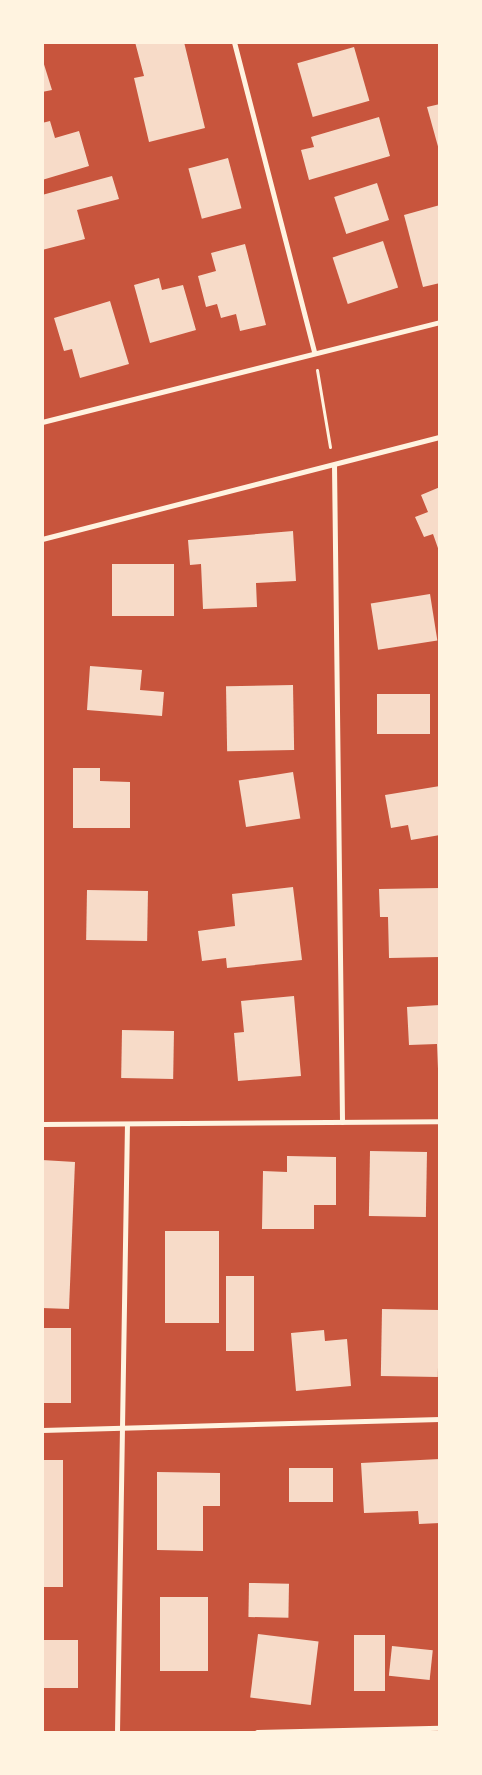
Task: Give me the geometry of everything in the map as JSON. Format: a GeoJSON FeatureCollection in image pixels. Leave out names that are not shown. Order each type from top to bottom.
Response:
{"type":"FeatureCollection","features":[{"type":"Feature","properties":{"kind":"street"},"geometry":{"type":"LineString","coordinates":[[234,42],[314,352]]}},
{"type":"Feature","properties":{"kind":"street"},"geometry":{"type":"LineString","coordinates":[[42,422],[314,352],[440,322]]}},
{"type":"Feature","properties":{"kind":"street"},"geometry":{"type":"LineString","coordinates":[[42,539],[440,437]]}},
{"type":"Feature","properties":{"kind":"street"},"geometry":{"type":"LineString","coordinates":[[334,465],[342,1122]]}},
{"type":"Feature","properties":{"kind":"street"},"geometry":{"type":"LineString","coordinates":[[42,1124],[440,1121]]}},
{"type":"Feature","properties":{"kind":"street"},"geometry":{"type":"LineString","coordinates":[[117,1732],[127,1124]]}},
{"type":"Feature","properties":{"kind":"street"},"geometry":{"type":"LineString","coordinates":[[42,1430],[440,1419]]}},
{"type":"Feature","properties":{"kind":"street"},"geometry":{"type":"LineString","coordinates":[[257,1732],[440,1728]]}},
{"type":"Feature","properties":{"kind":"path"},"geometry":{"type":"LineString","coordinates":[[314,352],[334,465]]}},
{"type":"Feature","properties":{"kind":"building"},"geometry":{"type":"Polygon","coordinates":[[[135,42],[184,42],[205,128],[149,142],[134,78],[144,76],[135,42]]]}},
{"type":"Feature","properties":{"kind":"building"},"geometry":{"type":"Polygon","coordinates":[[[354,47],[369,101],[313,117],[297,63],[354,47]]]}},
{"type":"Feature","properties":{"kind":"building"},"geometry":{"type":"Polygon","coordinates":[[[42,58],[52,90],[42,92],[42,58]]]}},
{"type":"Feature","properties":{"kind":"building"},"geometry":{"type":"Polygon","coordinates":[[[440,104],[440,150],[439,150],[427,107],[440,104]]]}},
{"type":"Feature","properties":{"kind":"building"},"geometry":{"type":"Polygon","coordinates":[[[379,117],[390,156],[309,180],[301,150],[314,147],[311,137],[379,117]]]}},
{"type":"Feature","properties":{"kind":"building"},"geometry":{"type":"Polygon","coordinates":[[[50,121],[55,138],[79,131],[89,166],[42,180],[42,123],[50,121]]]}},
{"type":"Feature","properties":{"kind":"building"},"geometry":{"type":"Polygon","coordinates":[[[228,158],[241,208],[202,219],[188,169],[228,158]]]}},
{"type":"Feature","properties":{"kind":"building"},"geometry":{"type":"Polygon","coordinates":[[[112,176],[119,199],[77,210],[85,239],[42,250],[42,195],[112,176]]]}},
{"type":"Feature","properties":{"kind":"building"},"geometry":{"type":"Polygon","coordinates":[[[377,183],[389,220],[346,234],[334,197],[377,183]]]}},
{"type":"Feature","properties":{"kind":"building"},"geometry":{"type":"Polygon","coordinates":[[[440,205],[440,283],[423,287],[404,215],[440,205]]]}},
{"type":"Feature","properties":{"kind":"building"},"geometry":{"type":"Polygon","coordinates":[[[383,241],[398,288],[348,304],[333,257],[383,241]]]}},
{"type":"Feature","properties":{"kind":"building"},"geometry":{"type":"Polygon","coordinates":[[[245,244],[266,325],[240,331],[236,314],[221,318],[217,304],[206,307],[198,276],[216,271],[211,253],[245,244]]]}},
{"type":"Feature","properties":{"kind":"building"},"geometry":{"type":"Polygon","coordinates":[[[159,278],[162,290],[183,285],[196,330],[150,343],[134,285],[159,278]]]}},
{"type":"Feature","properties":{"kind":"building"},"geometry":{"type":"Polygon","coordinates":[[[110,301],[129,364],[80,378],[72,349],[64,351],[54,318],[110,301]]]}},
{"type":"Feature","properties":{"kind":"building"},"geometry":{"type":"Polygon","coordinates":[[[440,487],[439,551],[433,534],[424,537],[415,517],[428,512],[421,495],[440,487]]]}},
{"type":"Feature","properties":{"kind":"building"},"geometry":{"type":"Polygon","coordinates":[[[293,531],[296,581],[256,583],[257,607],[203,609],[201,564],[190,565],[188,540],[293,531]]]}},
{"type":"Feature","properties":{"kind":"building"},"geometry":{"type":"Polygon","coordinates":[[[112,564],[174,564],[174,616],[112,616],[112,564]]]}},
{"type":"Feature","properties":{"kind":"building"},"geometry":{"type":"Polygon","coordinates":[[[430,594],[437,640],[378,650],[371,603],[430,594]]]}},
{"type":"Feature","properties":{"kind":"building"},"geometry":{"type":"Polygon","coordinates":[[[90,666],[142,670],[140,690],[164,692],[162,716],[87,710],[90,666]]]}},
{"type":"Feature","properties":{"kind":"building"},"geometry":{"type":"Polygon","coordinates":[[[293,685],[294,750],[227,751],[226,686],[293,685]]]}},
{"type":"Feature","properties":{"kind":"building"},"geometry":{"type":"Polygon","coordinates":[[[377,694],[430,694],[430,734],[377,734],[377,694]]]}},
{"type":"Feature","properties":{"kind":"building"},"geometry":{"type":"Polygon","coordinates":[[[73,768],[100,768],[100,781],[130,782],[130,828],[73,828],[73,768]]]}},
{"type":"Feature","properties":{"kind":"building"},"geometry":{"type":"Polygon","coordinates":[[[293,772],[300,818],[246,827],[239,781],[293,772]]]}},
{"type":"Feature","properties":{"kind":"building"},"geometry":{"type":"Polygon","coordinates":[[[440,786],[440,835],[411,840],[408,825],[391,828],[385,795],[440,786]]]}},
{"type":"Feature","properties":{"kind":"building"},"geometry":{"type":"Polygon","coordinates":[[[293,887],[302,960],[227,968],[226,958],[202,961],[198,931],[235,926],[232,894],[293,887]]]}},
{"type":"Feature","properties":{"kind":"building"},"geometry":{"type":"Polygon","coordinates":[[[440,888],[440,957],[389,958],[388,917],[380,917],[379,889],[440,888]]]}},
{"type":"Feature","properties":{"kind":"building"},"geometry":{"type":"Polygon","coordinates":[[[87,890],[148,891],[147,941],[86,940],[87,890]]]}},
{"type":"Feature","properties":{"kind":"building"},"geometry":{"type":"Polygon","coordinates":[[[294,996],[301,1076],[238,1081],[234,1033],[244,1032],[241,1001],[294,996]]]}},
{"type":"Feature","properties":{"kind":"building"},"geometry":{"type":"Polygon","coordinates":[[[440,1005],[440,1069],[438,1069],[437,1044],[409,1045],[407,1007],[440,1005]]]}},
{"type":"Feature","properties":{"kind":"building"},"geometry":{"type":"Polygon","coordinates":[[[122,1030],[174,1031],[173,1079],[121,1078],[122,1030]]]}},
{"type":"Feature","properties":{"kind":"building"},"geometry":{"type":"Polygon","coordinates":[[[370,1151],[427,1152],[426,1217],[369,1216],[370,1151]]]}},
{"type":"Feature","properties":{"kind":"building"},"geometry":{"type":"Polygon","coordinates":[[[287,1156],[336,1157],[336,1205],[314,1205],[314,1229],[262,1229],[263,1171],[287,1172],[287,1156]]]}},
{"type":"Feature","properties":{"kind":"building"},"geometry":{"type":"Polygon","coordinates":[[[42,1160],[75,1162],[69,1309],[42,1308],[42,1160]]]}},
{"type":"Feature","properties":{"kind":"building"},"geometry":{"type":"Polygon","coordinates":[[[165,1231],[219,1231],[219,1323],[165,1323],[165,1231]]]}},
{"type":"Feature","properties":{"kind":"building"},"geometry":{"type":"Polygon","coordinates":[[[226,1276],[254,1276],[254,1351],[226,1351],[226,1276]]]}},
{"type":"Feature","properties":{"kind":"building"},"geometry":{"type":"Polygon","coordinates":[[[382,1309],[439,1310],[438,1377],[381,1376],[382,1309]]]}},
{"type":"Feature","properties":{"kind":"building"},"geometry":{"type":"Polygon","coordinates":[[[42,1328],[71,1328],[71,1403],[42,1403],[42,1328]]]}},
{"type":"Feature","properties":{"kind":"building"},"geometry":{"type":"Polygon","coordinates":[[[324,1330],[325,1341],[347,1339],[351,1386],[296,1391],[291,1333],[324,1330]]]}},
{"type":"Feature","properties":{"kind":"building"},"geometry":{"type":"Polygon","coordinates":[[[440,1459],[440,1523],[419,1524],[418,1511],[364,1513],[361,1463],[440,1459]]]}},
{"type":"Feature","properties":{"kind":"building"},"geometry":{"type":"Polygon","coordinates":[[[42,1460],[63,1460],[63,1587],[42,1587],[42,1460]]]}},
{"type":"Feature","properties":{"kind":"building"},"geometry":{"type":"Polygon","coordinates":[[[289,1468],[333,1468],[333,1502],[289,1502],[289,1468]]]}},
{"type":"Feature","properties":{"kind":"building"},"geometry":{"type":"Polygon","coordinates":[[[157,1472],[220,1473],[220,1506],[203,1506],[203,1551],[157,1550],[157,1472]]]}},
{"type":"Feature","properties":{"kind":"building"},"geometry":{"type":"Polygon","coordinates":[[[249,1583],[289,1584],[288,1618],[248,1617],[249,1583]]]}},
{"type":"Feature","properties":{"kind":"building"},"geometry":{"type":"Polygon","coordinates":[[[160,1597],[208,1597],[208,1671],[160,1671],[160,1597]]]}},
{"type":"Feature","properties":{"kind":"building"},"geometry":{"type":"Polygon","coordinates":[[[258,1634],[319,1641],[311,1705],[250,1698],[258,1634]]]}},
{"type":"Feature","properties":{"kind":"building"},"geometry":{"type":"Polygon","coordinates":[[[354,1635],[385,1635],[385,1691],[354,1691],[354,1635]]]}},
{"type":"Feature","properties":{"kind":"building"},"geometry":{"type":"Polygon","coordinates":[[[42,1640],[78,1640],[78,1688],[42,1688],[42,1640]]]}},
{"type":"Feature","properties":{"kind":"building"},"geometry":{"type":"Polygon","coordinates":[[[392,1646],[433,1650],[430,1680],[389,1676],[392,1646]]]}}]}
